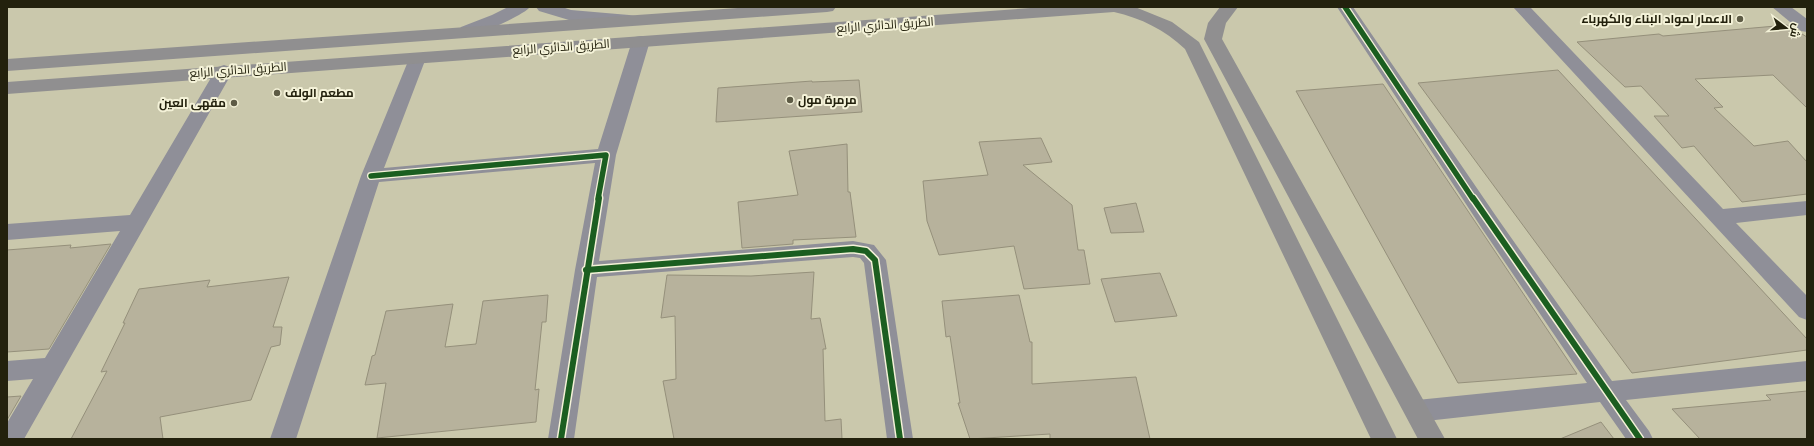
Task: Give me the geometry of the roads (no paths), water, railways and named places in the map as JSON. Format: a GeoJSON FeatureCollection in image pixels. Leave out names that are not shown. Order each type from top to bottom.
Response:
{"type":"FeatureCollection","features":[{"type":"Feature","properties":{"kind":"main road","name":"الطريق الدائري الرابع"},"geometry":{"type":"LineString","coordinates":[[7,65],[467,31],[827,7]]}},
{"type":"Feature","properties":{"kind":"main road"},"geometry":{"type":"LineString","coordinates":[[1113,7],[1137,13],[1159,21],[1178,32],[1193,46],[1384,439]]}},
{"type":"Feature","properties":{"kind":"main road","name":"الطريق الدائري الرابع"},"geometry":{"type":"LineString","coordinates":[[7,88],[641,40],[833,28],[1116,7]]}},
{"type":"Feature","properties":{"kind":"main road"},"geometry":{"type":"LineString","coordinates":[[1229,7],[1217,23],[1213,39],[1432,439]]}},
{"type":"Feature","properties":{"kind":"main road"},"geometry":{"type":"LineString","coordinates":[[426,57],[432,53],[431,45],[441,33]]}},
{"type":"Feature","properties":{"kind":"main road"},"geometry":{"type":"LineString","coordinates":[[341,63],[355,50],[356,46],[352,40]]}},
{"type":"Feature","properties":{"kind":"street"},"geometry":{"type":"LineString","coordinates":[[467,31],[498,19],[521,7]]}},
{"type":"Feature","properties":{"kind":"street"},"geometry":{"type":"LineString","coordinates":[[545,7],[552,11],[569,15],[632,20]]}},
{"type":"Feature","properties":{"kind":"street"},"geometry":{"type":"LineString","coordinates":[[1345,7],[1441,152],[1640,439]]}},
{"type":"Feature","properties":{"kind":"street"},"geometry":{"type":"LineString","coordinates":[[1521,7],[1807,311]]}},
{"type":"Feature","properties":{"kind":"street"},"geometry":{"type":"LineString","coordinates":[[1780,7],[1807,27]]}},
{"type":"Feature","properties":{"kind":"street"},"geometry":{"type":"LineString","coordinates":[[561,439],[578,335],[586,270],[606,155],[641,40]]}},
{"type":"Feature","properties":{"kind":"street"},"geometry":{"type":"LineString","coordinates":[[283,439],[371,176],[426,57]]}},
{"type":"Feature","properties":{"kind":"street"},"geometry":{"type":"LineString","coordinates":[[11,439],[224,71]]}},
{"type":"Feature","properties":{"kind":"street"},"geometry":{"type":"LineString","coordinates":[[371,176],[606,155]]}},
{"type":"Feature","properties":{"kind":"street"},"geometry":{"type":"LineString","coordinates":[[1718,217],[1807,208]]}},
{"type":"Feature","properties":{"kind":"street"},"geometry":{"type":"LineString","coordinates":[[7,232],[136,222]]}},
{"type":"Feature","properties":{"kind":"street"},"geometry":{"type":"LineString","coordinates":[[586,270],[853,249],[866,251],[875,260],[900,439]]}},
{"type":"Feature","properties":{"kind":"street"},"geometry":{"type":"LineString","coordinates":[[7,372],[53,367]]}},
{"type":"Feature","properties":{"kind":"street"},"geometry":{"type":"LineString","coordinates":[[1417,411],[1807,371]]}},
{"type":"Feature","properties":{"kind":"place","name":"الاعمار لمواد البناء والكهرباء"},"geometry":{"type":"Point","coordinates":[1740,19]}},
{"type":"Feature","properties":{"kind":"place","name":"مطعم الولف"},"geometry":{"type":"Point","coordinates":[277,93]}},
{"type":"Feature","properties":{"kind":"place","name":"مرمرة مول"},"geometry":{"type":"Point","coordinates":[790,100]}},
{"type":"Feature","properties":{"kind":"place","name":"مقهى العين"},"geometry":{"type":"Point","coordinates":[234,103]}}]}
